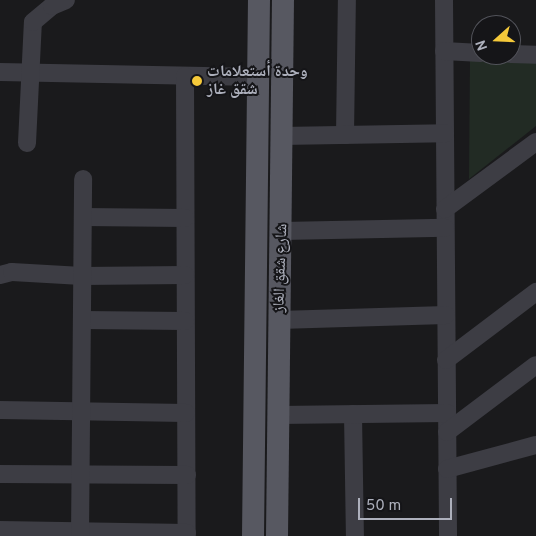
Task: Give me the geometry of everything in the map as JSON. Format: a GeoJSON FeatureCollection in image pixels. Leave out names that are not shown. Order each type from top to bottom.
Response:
{"type":"FeatureCollection","features":[{"type":"Feature","properties":{"kind":"main road","name":"شارع شقق الغاز"},"geometry":{"type":"LineString","coordinates":[[253,536],[259,0]]}},
{"type":"Feature","properties":{"kind":"main road","name":"شارع شقق الغاز"},"geometry":{"type":"LineString","coordinates":[[276,536],[282,231],[283,0]]}},
{"type":"Feature","properties":{"kind":"main road"},"geometry":{"type":"LineString","coordinates":[[257,189],[282,188]]}},
{"type":"Feature","properties":{"kind":"street"},"geometry":{"type":"LineString","coordinates":[[27,143],[33,22],[52,6],[66,0]]}},
{"type":"Feature","properties":{"kind":"street"},"geometry":{"type":"LineString","coordinates":[[344,135],[347,0]]}},
{"type":"Feature","properties":{"kind":"street"},"geometry":{"type":"LineString","coordinates":[[444,0],[448,536]]}},
{"type":"Feature","properties":{"kind":"street"},"geometry":{"type":"LineString","coordinates":[[444,51],[471,52]]}},
{"type":"Feature","properties":{"kind":"street"},"geometry":{"type":"LineString","coordinates":[[521,54],[536,55]]}},
{"type":"Feature","properties":{"kind":"street"},"geometry":{"type":"LineString","coordinates":[[0,72],[259,77]]}},
{"type":"Feature","properties":{"kind":"street"},"geometry":{"type":"LineString","coordinates":[[0,530],[80,534],[187,534],[185,76]]}},
{"type":"Feature","properties":{"kind":"street"},"geometry":{"type":"LineString","coordinates":[[281,136],[445,133]]}},
{"type":"Feature","properties":{"kind":"street"},"geometry":{"type":"LineString","coordinates":[[445,209],[536,144]]}},
{"type":"Feature","properties":{"kind":"street"},"geometry":{"type":"LineString","coordinates":[[80,534],[83,179]]}},
{"type":"Feature","properties":{"kind":"street"},"geometry":{"type":"LineString","coordinates":[[83,217],[185,218]]}},
{"type":"Feature","properties":{"kind":"street"},"geometry":{"type":"LineString","coordinates":[[282,231],[445,228]]}},
{"type":"Feature","properties":{"kind":"street"},"geometry":{"type":"LineString","coordinates":[[0,275],[12,272],[82,276],[185,275]]}},
{"type":"Feature","properties":{"kind":"street"},"geometry":{"type":"LineString","coordinates":[[446,360],[536,293]]}},
{"type":"Feature","properties":{"kind":"street"},"geometry":{"type":"LineString","coordinates":[[279,320],[446,315]]}},
{"type":"Feature","properties":{"kind":"street"},"geometry":{"type":"LineString","coordinates":[[82,320],[186,321]]}},
{"type":"Feature","properties":{"kind":"street"},"geometry":{"type":"LineString","coordinates":[[447,432],[536,365]]}},
{"type":"Feature","properties":{"kind":"street"},"geometry":{"type":"LineString","coordinates":[[0,410],[186,413]]}},
{"type":"Feature","properties":{"kind":"street"},"geometry":{"type":"LineString","coordinates":[[278,415],[447,413]]}},
{"type":"Feature","properties":{"kind":"street"},"geometry":{"type":"LineString","coordinates":[[353,414],[355,536]]}},
{"type":"Feature","properties":{"kind":"street"},"geometry":{"type":"LineString","coordinates":[[447,469],[536,445]]}},
{"type":"Feature","properties":{"kind":"street"},"geometry":{"type":"LineString","coordinates":[[0,474],[187,475]]}},
{"type":"Feature","properties":{"kind":"shaded area"},"geometry":{"type":"Polygon","coordinates":[[[470,58],[471,65],[521,65],[521,60],[536,60],[536,126],[469,179],[470,58]]]}},
{"type":"Feature","properties":{"kind":"place","name":"وحدة أستعلامات شقق غاز"},"geometry":{"type":"Point","coordinates":[197,81]}}]}
